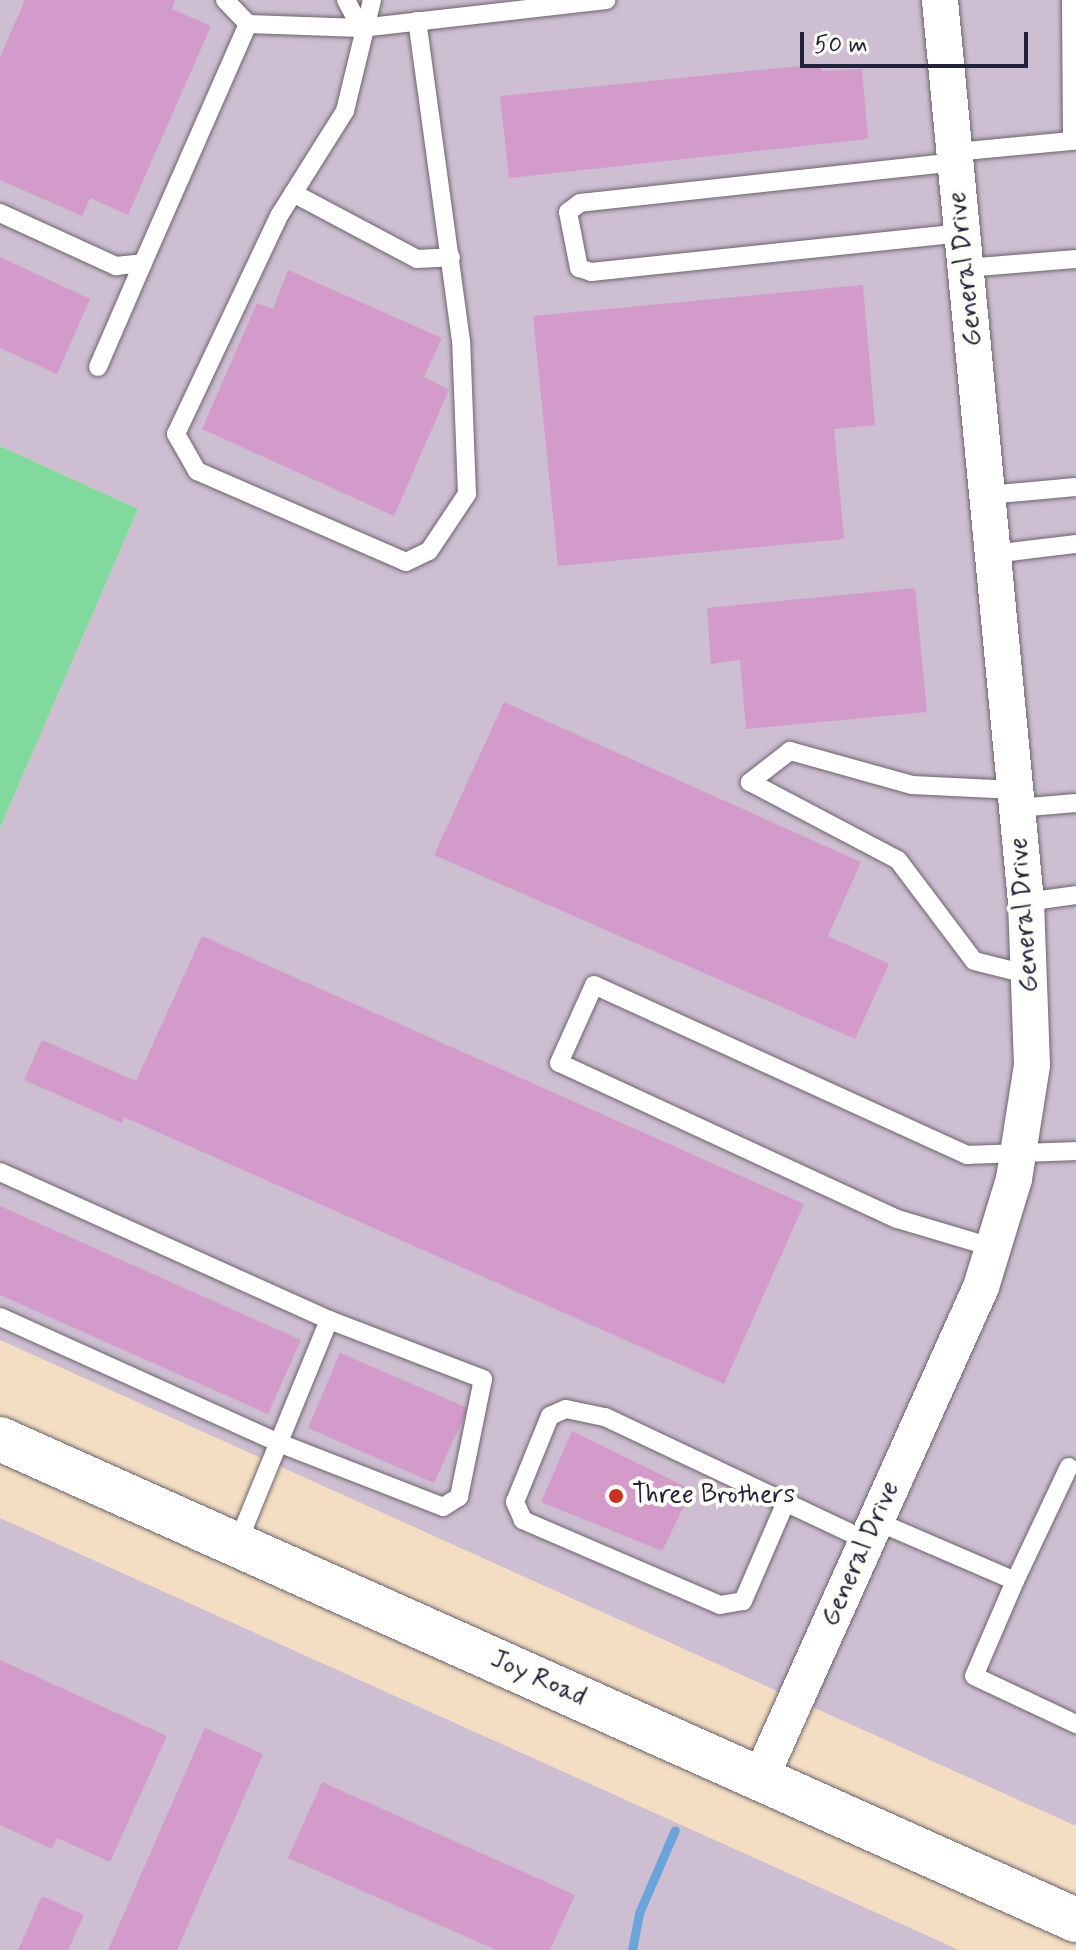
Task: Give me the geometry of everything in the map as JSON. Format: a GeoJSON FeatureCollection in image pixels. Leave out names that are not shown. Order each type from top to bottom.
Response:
{"type":"FeatureCollection","features":[{"type":"Feature","properties":{"kind":"street","name":"General Drive"},"geometry":{"type":"LineString","coordinates":[[760,1779],[995,1248],[1020,1149],[1032,1065],[1026,902],[940,0]]}},
{"type":"Feature","properties":{"kind":"street","name":"Joy Road"},"geometry":{"type":"LineString","coordinates":[[0,1439],[1076,1920]]}},
{"type":"Feature","properties":{"kind":"lane"},"geometry":{"type":"LineString","coordinates":[[225,0],[248,24],[361,28],[606,0]]}},
{"type":"Feature","properties":{"kind":"lane"},"geometry":{"type":"LineString","coordinates":[[346,0],[361,28]]}},
{"type":"Feature","properties":{"kind":"lane"},"geometry":{"type":"LineString","coordinates":[[372,0],[361,28],[345,111],[293,193],[176,434],[197,471],[406,562],[429,551],[467,494],[451,257],[417,21]]}},
{"type":"Feature","properties":{"kind":"lane"},"geometry":{"type":"LineString","coordinates":[[1071,0],[1072,141],[580,203],[568,212],[579,268],[591,272],[964,250],[1076,259]]}},
{"type":"Feature","properties":{"kind":"lane"},"geometry":{"type":"LineString","coordinates":[[98,367],[248,24]]}},
{"type":"Feature","properties":{"kind":"lane"},"geometry":{"type":"LineString","coordinates":[[293,193],[417,259],[451,257]]}},
{"type":"Feature","properties":{"kind":"lane"},"geometry":{"type":"LineString","coordinates":[[0,213],[116,266],[143,263]]}},
{"type":"Feature","properties":{"kind":"lane"},"geometry":{"type":"LineString","coordinates":[[988,495],[1076,487]]}},
{"type":"Feature","properties":{"kind":"lane"},"geometry":{"type":"LineString","coordinates":[[993,554],[1076,544]]}},
{"type":"Feature","properties":{"kind":"lane"},"geometry":{"type":"LineString","coordinates":[[1030,975],[974,961],[898,860],[750,782],[790,751],[912,785],[1016,799],[1076,803]]}},
{"type":"Feature","properties":{"kind":"lane"},"geometry":{"type":"LineString","coordinates":[[1026,902],[1076,895]]}},
{"type":"Feature","properties":{"kind":"lane"},"geometry":{"type":"LineString","coordinates":[[995,1248],[897,1219],[559,1063],[594,985],[919,1137],[967,1155],[1020,1149],[1076,1151]]}},
{"type":"Feature","properties":{"kind":"lane"},"geometry":{"type":"LineString","coordinates":[[0,1172],[329,1320],[483,1379],[459,1497],[443,1507],[279,1443],[0,1317]]}},
{"type":"Feature","properties":{"kind":"lane"},"geometry":{"type":"LineString","coordinates":[[237,1544],[329,1320]]}},
{"type":"Feature","properties":{"kind":"lane"},"geometry":{"type":"LineString","coordinates":[[785,1504],[743,1601],[720,1605],[523,1520],[515,1502],[550,1416],[566,1409],[605,1417],[785,1504],[1015,1581]]}},
{"type":"Feature","properties":{"kind":"lane"},"geometry":{"type":"LineString","coordinates":[[1069,1467],[974,1676],[1076,1724]]}},
{"type":"Feature","properties":{"kind":"shaded area"},"geometry":{"type":"Polygon","coordinates":[[[0,0],[1076,0],[1076,1826],[0,1340],[0,828],[138,509],[0,446],[0,0]]]}},
{"type":"Feature","properties":{"kind":"shaded area"},"geometry":{"type":"Polygon","coordinates":[[[0,1518],[959,1950],[0,1950],[0,1518]]]}},
{"type":"Feature","properties":{"kind":"green space"},"geometry":{"type":"Polygon","coordinates":[[[0,446],[138,509],[0,828],[0,446]]]}},
{"type":"Feature","properties":{"kind":"building"},"geometry":{"type":"Polygon","coordinates":[[[25,0],[175,0],[172,9],[211,26],[128,215],[90,198],[82,216],[0,180],[0,57],[25,0]]]}},
{"type":"Feature","properties":{"kind":"building"},"geometry":{"type":"Polygon","coordinates":[[[820,64],[822,71],[862,69],[868,139],[509,178],[500,96],[820,64]]]}},
{"type":"Feature","properties":{"kind":"building"},"geometry":{"type":"Polygon","coordinates":[[[0,257],[90,299],[57,374],[0,348],[0,257]]]}},
{"type":"Feature","properties":{"kind":"building"},"geometry":{"type":"Polygon","coordinates":[[[288,270],[442,338],[424,377],[449,390],[394,516],[202,429],[257,303],[273,309],[288,270]]]}},
{"type":"Feature","properties":{"kind":"building"},"geometry":{"type":"Polygon","coordinates":[[[863,285],[875,425],[834,429],[844,539],[558,566],[533,316],[863,285]]]}},
{"type":"Feature","properties":{"kind":"building"},"geometry":{"type":"Polygon","coordinates":[[[915,588],[927,712],[746,729],[740,660],[711,664],[707,608],[915,588]]]}},
{"type":"Feature","properties":{"kind":"building"},"geometry":{"type":"Polygon","coordinates":[[[504,702],[861,862],[828,936],[889,964],[855,1039],[434,855],[504,702]]]}},
{"type":"Feature","properties":{"kind":"building"},"geometry":{"type":"Polygon","coordinates":[[[202,936],[804,1204],[724,1384],[124,1117],[122,1123],[24,1080],[42,1040],[136,1081],[202,936]]]}},
{"type":"Feature","properties":{"kind":"building"},"geometry":{"type":"Polygon","coordinates":[[[0,1206],[301,1340],[268,1414],[0,1295],[0,1206]]]}},
{"type":"Feature","properties":{"kind":"building"},"geometry":{"type":"Polygon","coordinates":[[[340,1353],[468,1408],[434,1483],[308,1428],[340,1353]]]}},
{"type":"Feature","properties":{"kind":"building","name":"Three Brothers"},"geometry":{"type":"Polygon","coordinates":[[[572,1431],[692,1490],[662,1551],[541,1502],[572,1431]]]}},
{"type":"Feature","properties":{"kind":"building"},"geometry":{"type":"Polygon","coordinates":[[[0,1660],[167,1736],[110,1862],[57,1838],[52,1849],[0,1825],[0,1660]]]}},
{"type":"Feature","properties":{"kind":"building"},"geometry":{"type":"Polygon","coordinates":[[[205,1728],[263,1754],[177,1950],[108,1950],[205,1728]]]}},
{"type":"Feature","properties":{"kind":"building"},"geometry":{"type":"Polygon","coordinates":[[[322,1782],[575,1895],[550,1950],[496,1950],[288,1858],[322,1782]]]}},
{"type":"Feature","properties":{"kind":"building"},"geometry":{"type":"Polygon","coordinates":[[[42,1896],[84,1915],[68,1950],[18,1950],[42,1896]]]}},
{"type":"Feature","properties":{"kind":"waterway"},"geometry":{"type":"LineString","coordinates":[[632,1950],[639,1913],[675,1830]]}},
{"type":"Feature","properties":{"kind":"place","name":"Three Brothers"},"geometry":{"type":"Point","coordinates":[616,1496]}}]}
